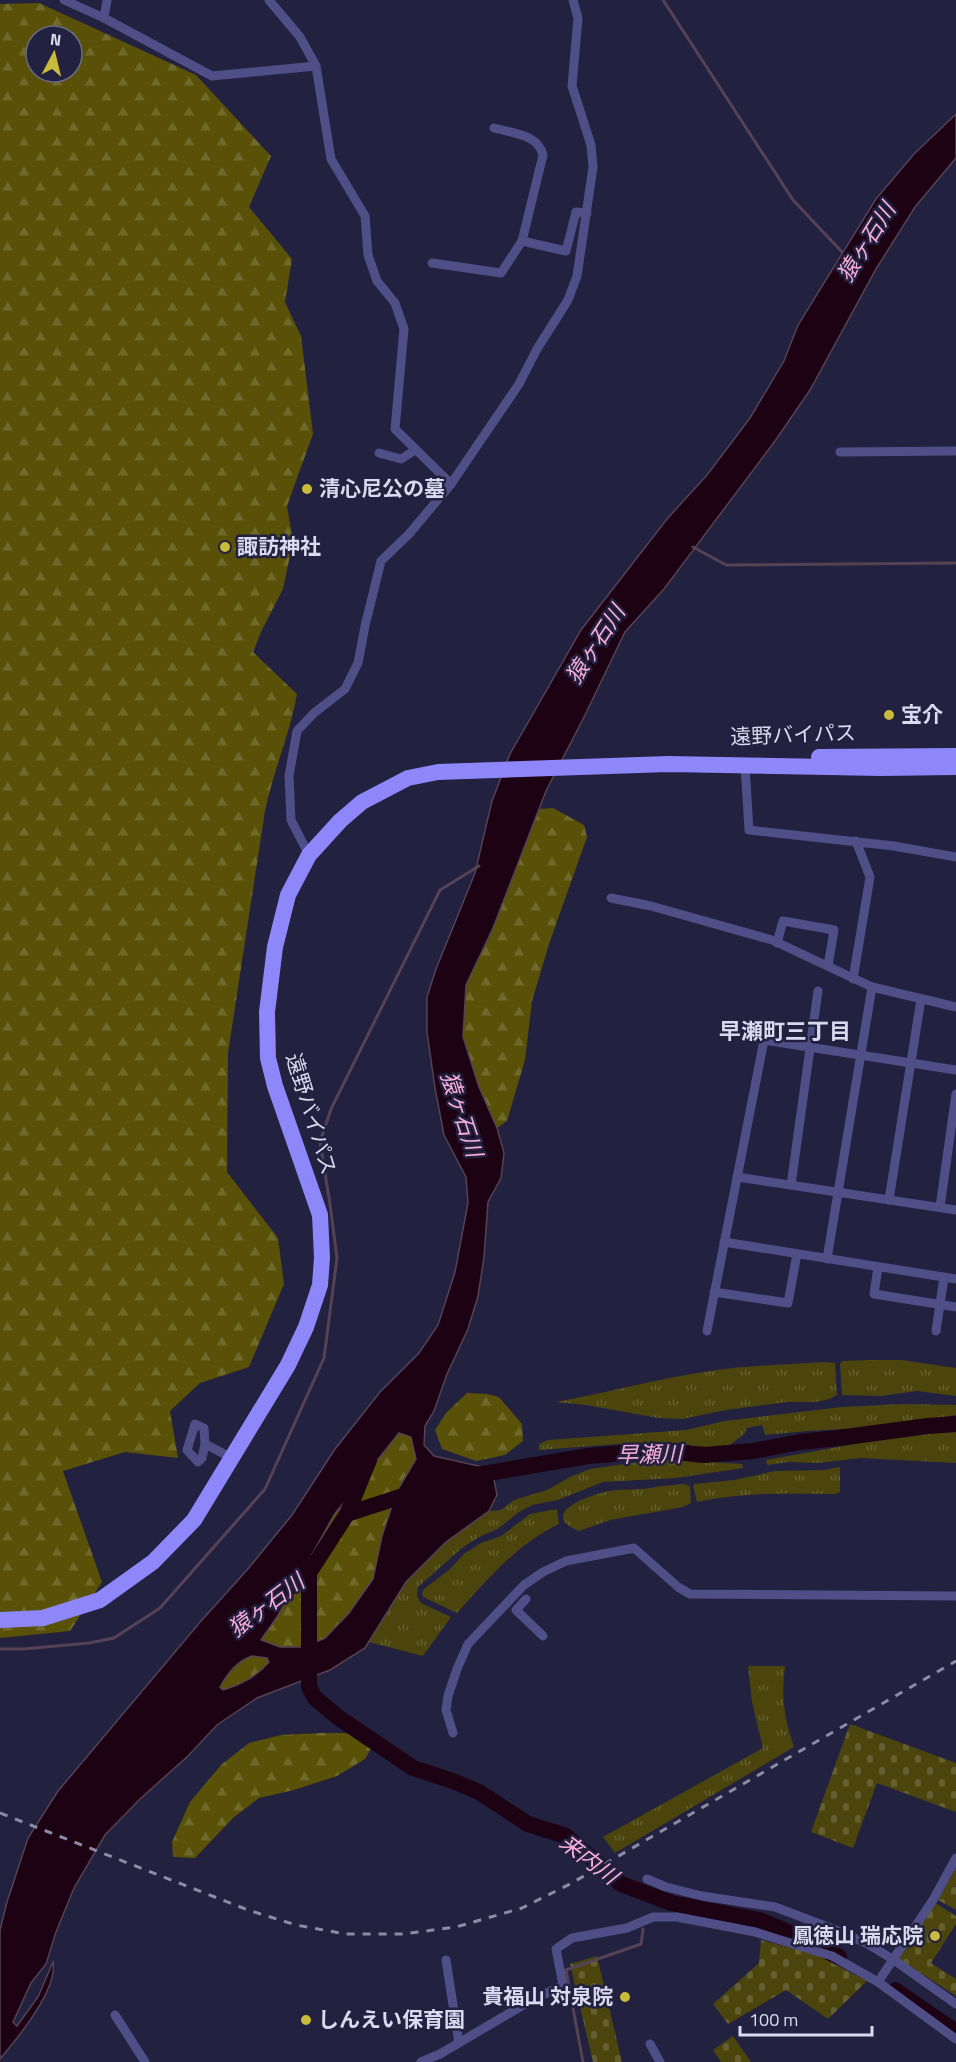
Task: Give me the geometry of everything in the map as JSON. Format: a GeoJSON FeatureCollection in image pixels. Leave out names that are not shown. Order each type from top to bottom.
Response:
{"type":"FeatureCollection","features":[{"type":"Feature","properties":{"kind":"highway","name":"遠野バイパス"},"geometry":{"type":"LineString","coordinates":[[668,764],[684,761],[845,756],[956,756]]}},
{"type":"Feature","properties":{"kind":"highway","name":"遠野バイパス"},"geometry":{"type":"LineString","coordinates":[[0,1620],[43,1618],[100,1600],[153,1562],[194,1520],[288,1365],[306,1327],[320,1284],[322,1258],[320,1215],[275,1086],[268,1058],[267,1012],[275,947],[288,895],[309,855],[340,821],[362,802],[408,778],[438,772],[668,764],[956,767]]}},
{"type":"Feature","properties":{"kind":"street"},"geometry":{"type":"LineString","coordinates":[[67,0],[212,76],[316,66]]}},
{"type":"Feature","properties":{"kind":"street"},"geometry":{"type":"LineString","coordinates":[[104,18],[107,0]]}},
{"type":"Feature","properties":{"kind":"street"},"geometry":{"type":"LineString","coordinates":[[269,0],[300,37],[316,66],[331,159],[365,216],[368,255],[377,281],[395,303],[404,329],[395,429],[451,484]]}},
{"type":"Feature","properties":{"kind":"street"},"geometry":{"type":"LineString","coordinates":[[309,855],[291,820],[289,776],[297,731],[314,713],[345,689],[358,663],[381,561],[409,534],[451,484],[519,384],[537,349],[568,300],[577,276],[592,167],[591,145],[572,86],[578,18],[573,0]]}},
{"type":"Feature","properties":{"kind":"street"},"geometry":{"type":"LineString","coordinates":[[432,263],[501,273],[522,241],[543,155],[541,146],[532,138],[494,128]]}},
{"type":"Feature","properties":{"kind":"street"},"geometry":{"type":"LineString","coordinates":[[522,241],[566,251],[576,212],[587,213]]}},
{"type":"Feature","properties":{"kind":"street"},"geometry":{"type":"LineString","coordinates":[[379,453],[401,459],[415,450]]}},
{"type":"Feature","properties":{"kind":"street"},"geometry":{"type":"LineString","coordinates":[[840,452],[956,451]]}},
{"type":"Feature","properties":{"kind":"street"},"geometry":{"type":"LineString","coordinates":[[745,766],[749,830],[894,846],[956,858]]}},
{"type":"Feature","properties":{"kind":"street"},"geometry":{"type":"LineString","coordinates":[[853,979],[870,877],[856,841]]}},
{"type":"Feature","properties":{"kind":"street"},"geometry":{"type":"LineString","coordinates":[[610,898],[651,906],[777,943],[872,987],[956,1007]]}},
{"type":"Feature","properties":{"kind":"street"},"geometry":{"type":"LineString","coordinates":[[777,943],[783,921],[834,930],[828,966]]}},
{"type":"Feature","properties":{"kind":"street"},"geometry":{"type":"LineString","coordinates":[[827,1259],[872,987]]}},
{"type":"Feature","properties":{"kind":"street"},"geometry":{"type":"LineString","coordinates":[[791,1185],[818,991]]}},
{"type":"Feature","properties":{"kind":"street"},"geometry":{"type":"LineString","coordinates":[[890,1200],[921,999]]}},
{"type":"Feature","properties":{"kind":"street"},"geometry":{"type":"LineString","coordinates":[[707,1331],[764,1040],[956,1070]]}},
{"type":"Feature","properties":{"kind":"street"},"geometry":{"type":"LineString","coordinates":[[940,1207],[956,1094]]}},
{"type":"Feature","properties":{"kind":"street"},"geometry":{"type":"LineString","coordinates":[[737,1177],[956,1210]]}},
{"type":"Feature","properties":{"kind":"street"},"geometry":{"type":"LineString","coordinates":[[724,1242],[956,1279]]}},
{"type":"Feature","properties":{"kind":"street"},"geometry":{"type":"LineString","coordinates":[[714,1293],[788,1303],[797,1254]]}},
{"type":"Feature","properties":{"kind":"street"},"geometry":{"type":"LineString","coordinates":[[878,1267],[874,1294],[956,1307]]}},
{"type":"Feature","properties":{"kind":"street"},"geometry":{"type":"LineString","coordinates":[[936,1331],[944,1277]]}},
{"type":"Feature","properties":{"kind":"street"},"geometry":{"type":"LineString","coordinates":[[205,1444],[232,1458]]}},
{"type":"Feature","properties":{"kind":"street"},"geometry":{"type":"LineString","coordinates":[[453,1733],[446,1710],[448,1696],[468,1644],[524,1585],[543,1572],[566,1561],[634,1548],[678,1587],[690,1594],[956,1596]]}},
{"type":"Feature","properties":{"kind":"street"},"geometry":{"type":"LineString","coordinates":[[526,1599],[516,1610],[543,1635]]}},
{"type":"Feature","properties":{"kind":"street"},"geometry":{"type":"LineString","coordinates":[[878,1982],[933,1900],[956,1858]]}},
{"type":"Feature","properties":{"kind":"street"},"geometry":{"type":"LineString","coordinates":[[647,1879],[666,1887],[702,1896],[775,1907],[838,1931],[866,1943],[894,1960],[956,2004]]}},
{"type":"Feature","properties":{"kind":"street"},"geometry":{"type":"LineString","coordinates":[[421,2062],[441,2058],[459,2043],[563,1984],[556,1958],[556,1948],[572,1938],[627,1928],[653,1917],[677,1917],[765,1935],[832,1956],[878,1982],[956,2039]]}},
{"type":"Feature","properties":{"kind":"street"},"geometry":{"type":"LineString","coordinates":[[446,1960],[459,2043]]}},
{"type":"Feature","properties":{"kind":"street"},"geometry":{"type":"LineString","coordinates":[[115,2015],[145,2062]]}},
{"type":"Feature","properties":{"kind":"street"},"geometry":{"type":"LineString","coordinates":[[650,2044],[660,2062]]}},
{"type":"Feature","properties":{"kind":"green space"},"geometry":{"type":"Polygon","coordinates":[[[39,3],[196,75],[271,156],[249,207],[292,259],[285,302],[301,336],[313,434],[287,506],[293,541],[283,589],[253,652],[297,694],[265,811],[228,1053],[227,1172],[278,1238],[284,1284],[249,1367],[200,1383],[170,1411],[178,1458],[125,1452],[63,1471],[102,1582],[70,1631],[0,1638],[0,4],[39,3]]]}},
{"type":"Feature","properties":{"kind":"green space"},"geometry":{"type":"Polygon","coordinates":[[[553,808],[584,825],[587,837],[549,944],[532,1001],[525,1060],[507,1121],[497,1128],[479,1087],[463,1037],[466,985],[493,928],[539,809],[553,808]]]}},
{"type":"Feature","properties":{"kind":"green space"},"geometry":{"type":"Polygon","coordinates":[[[901,1360],[956,1368],[956,1396],[917,1391],[881,1396],[842,1395],[840,1363],[901,1360]]]}},
{"type":"Feature","properties":{"kind":"green space"},"geometry":{"type":"Polygon","coordinates":[[[822,1362],[835,1363],[837,1395],[816,1402],[787,1402],[726,1410],[682,1419],[658,1418],[556,1402],[711,1371],[822,1362]]]}},
{"type":"Feature","properties":{"kind":"green space"},"geometry":{"type":"Polygon","coordinates":[[[467,1393],[499,1397],[522,1424],[523,1441],[505,1455],[476,1461],[442,1449],[435,1430],[446,1413],[467,1393]]]}},
{"type":"Feature","properties":{"kind":"green space"},"geometry":{"type":"Polygon","coordinates":[[[902,1404],[956,1405],[956,1415],[881,1427],[765,1435],[762,1425],[747,1428],[744,1434],[727,1447],[699,1448],[680,1443],[631,1443],[539,1450],[539,1444],[548,1440],[686,1430],[725,1421],[842,1407],[902,1404]]]}},
{"type":"Feature","properties":{"kind":"green space"},"geometry":{"type":"Polygon","coordinates":[[[956,1432],[956,1463],[861,1458],[767,1465],[766,1460],[916,1433],[956,1432]]]}},
{"type":"Feature","properties":{"kind":"green space"},"geometry":{"type":"Polygon","coordinates":[[[399,1433],[411,1437],[416,1459],[397,1491],[382,1536],[373,1579],[349,1613],[325,1638],[304,1647],[280,1647],[260,1640],[277,1617],[334,1515],[399,1433]]]}},
{"type":"Feature","properties":{"kind":"green space"},"geometry":{"type":"Polygon","coordinates":[[[660,1459],[742,1464],[743,1468],[676,1478],[603,1482],[558,1500],[532,1505],[499,1528],[462,1548],[418,1587],[417,1596],[421,1603],[451,1617],[423,1656],[369,1642],[406,1582],[446,1542],[489,1511],[501,1510],[514,1500],[547,1490],[590,1469],[660,1459]]]}},
{"type":"Feature","properties":{"kind":"green space"},"geometry":{"type":"Polygon","coordinates":[[[840,1468],[840,1492],[834,1494],[782,1493],[697,1502],[693,1486],[775,1471],[824,1470],[840,1468]]]}},
{"type":"Feature","properties":{"kind":"green space"},"geometry":{"type":"Polygon","coordinates":[[[684,1484],[690,1486],[691,1503],[683,1507],[610,1520],[579,1531],[567,1524],[563,1517],[573,1504],[606,1492],[684,1484]]]}},
{"type":"Feature","properties":{"kind":"green space"},"geometry":{"type":"Polygon","coordinates":[[[557,1509],[559,1524],[530,1541],[517,1552],[457,1613],[423,1597],[424,1589],[449,1570],[464,1554],[481,1543],[501,1536],[530,1514],[557,1509]]]}},
{"type":"Feature","properties":{"kind":"green space"},"geometry":{"type":"Polygon","coordinates":[[[252,1656],[267,1658],[269,1662],[248,1679],[223,1690],[220,1687],[233,1669],[252,1656]]]}},
{"type":"Feature","properties":{"kind":"green space"},"geometry":{"type":"Polygon","coordinates":[[[748,1666],[785,1666],[784,1707],[794,1747],[615,1853],[603,1837],[763,1748],[752,1702],[748,1666]]]}},
{"type":"Feature","properties":{"kind":"green space"},"geometry":{"type":"Polygon","coordinates":[[[850,1724],[956,1763],[956,1812],[877,1783],[853,1848],[811,1832],[850,1724]]]}},
{"type":"Feature","properties":{"kind":"green space"},"geometry":{"type":"Polygon","coordinates":[[[350,1733],[372,1747],[365,1759],[337,1776],[294,1790],[259,1798],[233,1818],[195,1858],[173,1857],[172,1842],[190,1802],[221,1765],[249,1743],[281,1735],[350,1733]]]}},
{"type":"Feature","properties":{"kind":"green space"},"geometry":{"type":"Polygon","coordinates":[[[956,1868],[956,1910],[938,1900],[956,1868]]]}},
{"type":"Feature","properties":{"kind":"green space","name":"鳳徳山 瑞応院"},"geometry":{"type":"Polygon","coordinates":[[[935,1903],[956,1916],[956,1924],[931,1963],[956,1979],[956,1996],[899,1959],[935,1903]]]}},
{"type":"Feature","properties":{"kind":"green space"},"geometry":{"type":"Polygon","coordinates":[[[761,1940],[817,1955],[867,1981],[828,2019],[786,1990],[728,2024],[713,2004],[759,1963],[761,1940]]]}},
{"type":"Feature","properties":{"kind":"green space"},"geometry":{"type":"Polygon","coordinates":[[[597,1956],[622,2062],[593,2062],[570,1964],[597,1956]]]}},
{"type":"Feature","properties":{"kind":"green space"},"geometry":{"type":"Polygon","coordinates":[[[733,2036],[751,2062],[721,2062],[713,2050],[733,2036]]]}},
{"type":"Feature","properties":{"kind":"water"},"geometry":{"type":"Polygon","coordinates":[[[956,114],[956,158],[915,207],[876,269],[810,390],[775,441],[664,589],[625,632],[546,791],[493,928],[466,985],[463,1037],[504,1153],[501,1178],[488,1202],[484,1257],[478,1296],[468,1329],[447,1374],[434,1411],[425,1426],[424,1445],[434,1456],[492,1469],[497,1495],[489,1511],[446,1542],[406,1582],[365,1648],[330,1670],[257,1698],[217,1725],[105,1835],[74,1888],[46,1964],[31,1983],[13,2022],[17,2026],[38,1997],[53,1962],[53,1973],[43,1999],[26,2027],[0,2059],[0,1930],[28,1838],[58,1791],[292,1515],[335,1449],[380,1392],[419,1353],[438,1325],[455,1272],[468,1203],[466,1177],[444,1135],[427,1032],[427,997],[475,873],[492,801],[510,754],[581,630],[667,519],[707,475],[750,418],[784,361],[798,325],[876,199],[914,154],[956,114]],[[399,1433],[334,1515],[277,1617],[261,1640],[280,1647],[304,1647],[325,1638],[349,1613],[373,1579],[382,1536],[397,1491],[416,1459],[411,1437],[399,1433]],[[252,1656],[241,1661],[229,1673],[220,1687],[223,1690],[248,1679],[269,1662],[267,1658],[252,1656]]]}},
{"type":"Feature","properties":{"kind":"waterway"},"geometry":{"type":"LineString","coordinates":[[663,0],[793,200],[842,252]]}},
{"type":"Feature","properties":{"kind":"waterway"},"geometry":{"type":"LineString","coordinates":[[693,547],[726,565],[956,563]]}},
{"type":"Feature","properties":{"kind":"waterway"},"geometry":{"type":"LineString","coordinates":[[0,1649],[89,1643],[114,1638],[160,1608],[265,1489],[324,1358],[337,1258],[320,1142],[331,1109],[440,890],[479,866]]}},
{"type":"Feature","properties":{"kind":"waterway","name":"早瀬川"},"geometry":{"type":"LineString","coordinates":[[471,1476],[588,1456],[658,1450],[704,1455],[753,1451],[800,1442],[956,1424]]}},
{"type":"Feature","properties":{"kind":"waterway","name":"猿ヶ石川"},"geometry":{"type":"LineString","coordinates":[[277,1597],[309,1573],[347,1514],[369,1460]]}},
{"type":"Feature","properties":{"kind":"waterway","name":"早瀬川"},"geometry":{"type":"LineString","coordinates":[[347,1514],[415,1492]]}},
{"type":"Feature","properties":{"kind":"waterway","name":"来内川"},"geometry":{"type":"LineString","coordinates":[[309,1573],[309,1687],[315,1698],[339,1718],[413,1768],[479,1792],[528,1824],[566,1836],[621,1884],[671,1903],[759,1920],[839,1957]]}},
{"type":"Feature","properties":{"kind":"waterway"},"geometry":{"type":"LineString","coordinates":[[583,2062],[566,1970],[641,1944],[643,1929]]}},
{"type":"Feature","properties":{"kind":"waterway","name":"来内川"},"geometry":{"type":"LineString","coordinates":[[895,1990],[956,2032]]}},
{"type":"Feature","properties":{"kind":"railway"},"geometry":{"type":"LineString","coordinates":[[0,1813],[248,1910],[296,1925],[346,1934],[403,1934],[456,1927],[522,1908],[570,1884],[956,1661]]}},
{"type":"Feature","properties":{"kind":"place","name":"清心尼公の墓"},"geometry":{"type":"Point","coordinates":[307,489]}},
{"type":"Feature","properties":{"kind":"place","name":"諏訪神社"},"geometry":{"type":"Point","coordinates":[225,547]}},
{"type":"Feature","properties":{"kind":"place","name":"宝介"},"geometry":{"type":"Point","coordinates":[889,715]}},
{"type":"Feature","properties":{"kind":"place","name":"鳳徳山 瑞応院"},"geometry":{"type":"Point","coordinates":[935,1936]}},
{"type":"Feature","properties":{"kind":"place","name":"貴福山 対泉院"},"geometry":{"type":"Point","coordinates":[625,1997]}},
{"type":"Feature","properties":{"kind":"place","name":"しんえい保育園"},"geometry":{"type":"Point","coordinates":[306,2020]}},
{"type":"Feature","properties":{"kind":"district","name":"早瀬町三丁目"},"geometry":{"type":"Point","coordinates":[785,1031]}}]}
